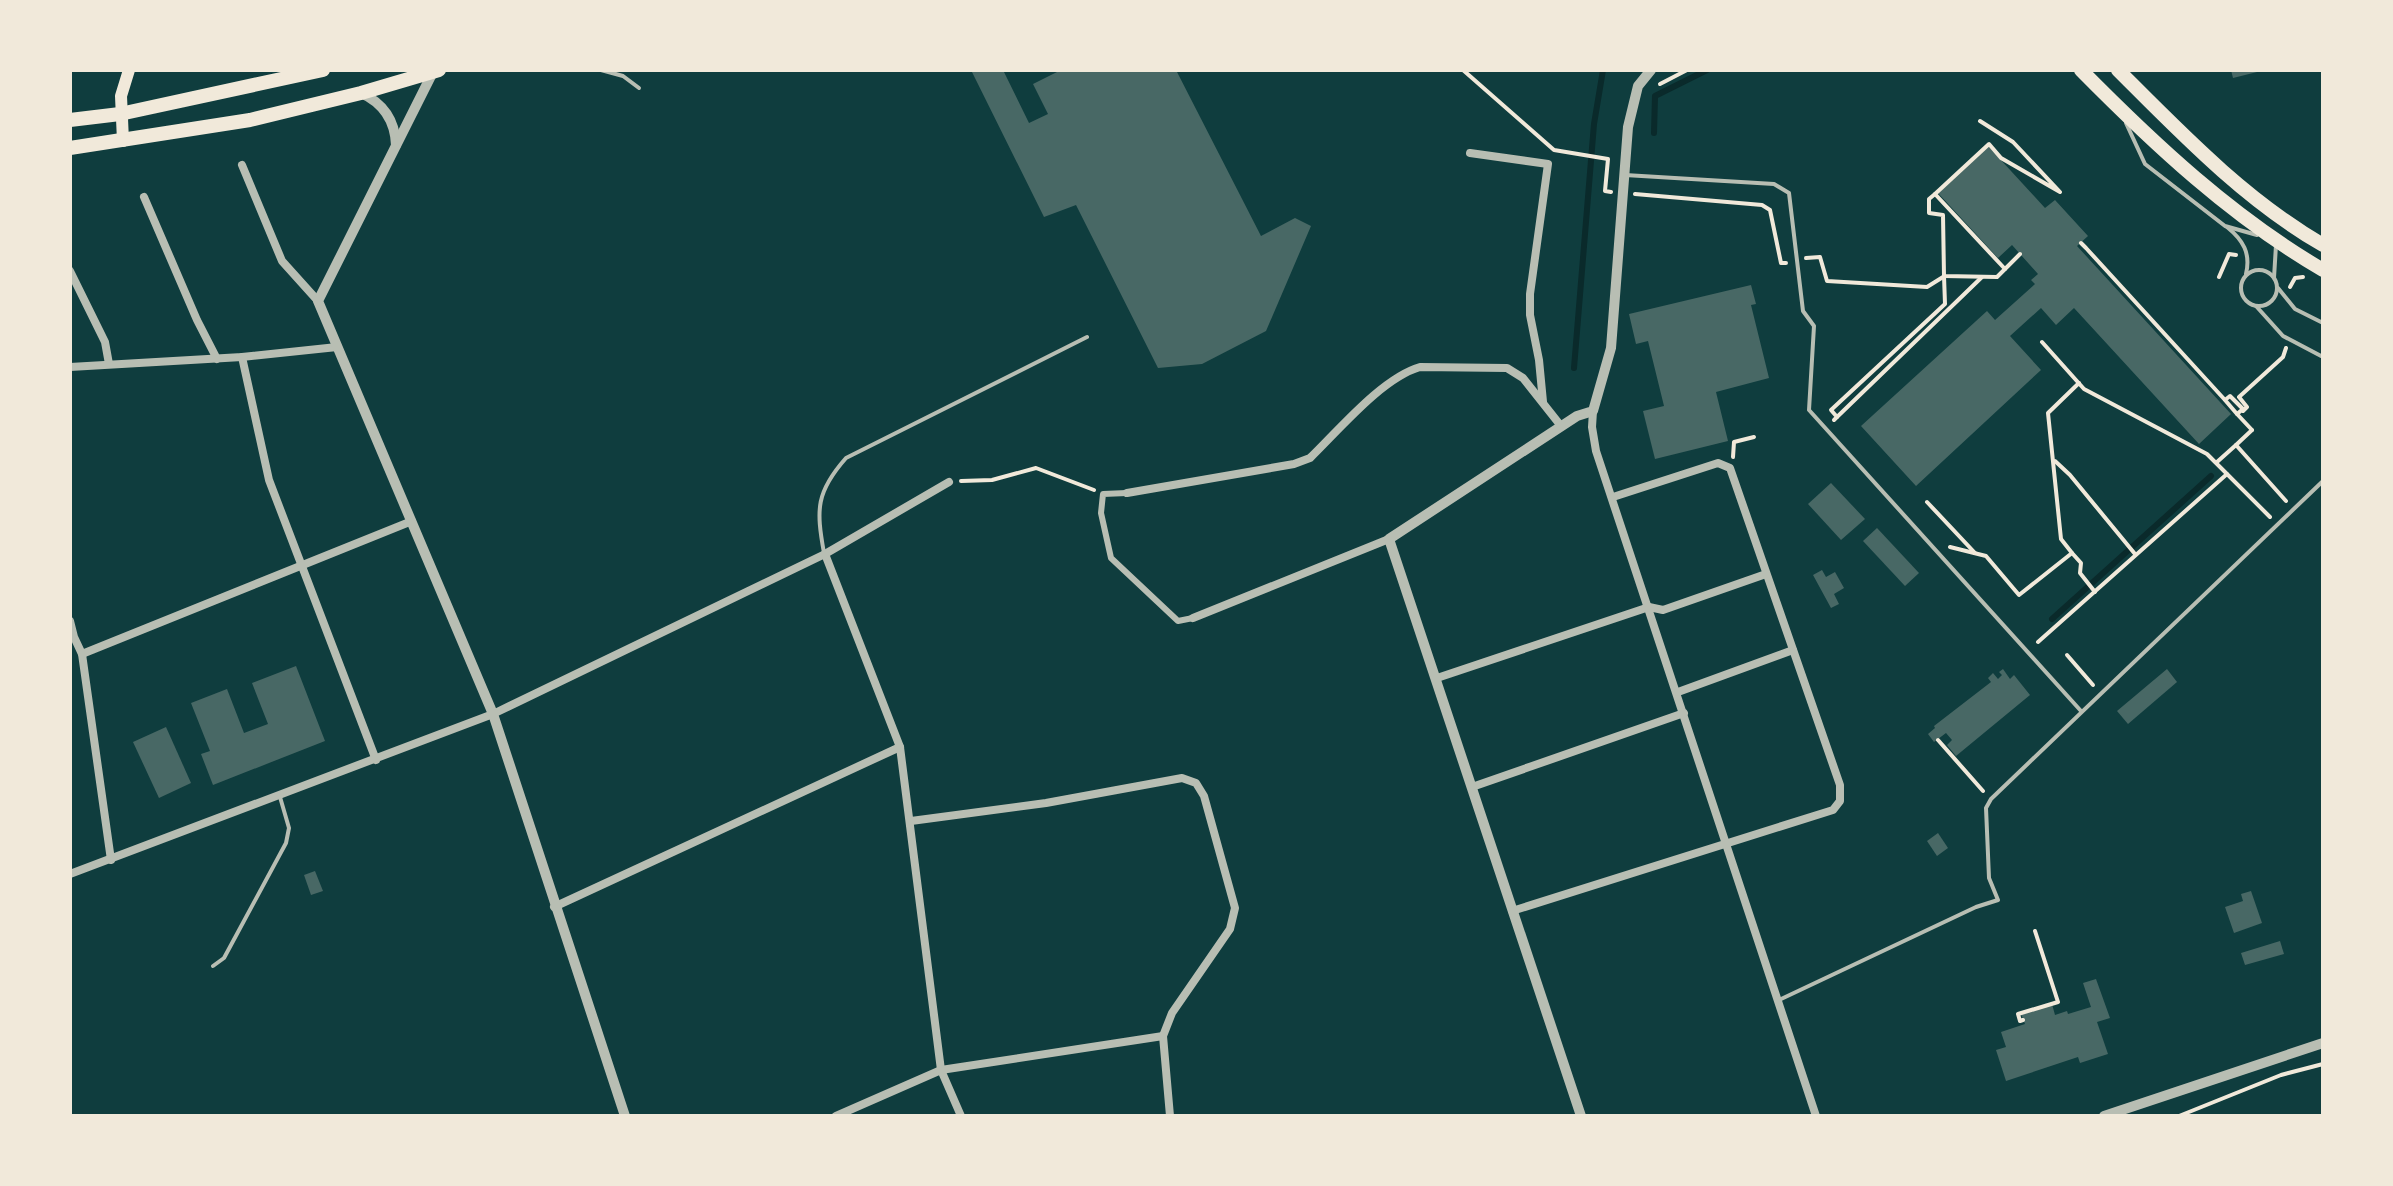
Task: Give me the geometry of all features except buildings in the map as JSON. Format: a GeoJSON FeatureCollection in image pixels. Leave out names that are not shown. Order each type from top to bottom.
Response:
{"type":"FeatureCollection","features":[{"type":"Feature","properties":{"kind":"main road"},"geometry":{"type":"LineString","coordinates":[[123,141],[121,96],[129,70]]}},
{"type":"Feature","properties":{"kind":"main road"},"geometry":{"type":"LineString","coordinates":[[70,120],[120,114],[323,70]]}},
{"type":"Feature","properties":{"kind":"main road"},"geometry":{"type":"LineString","coordinates":[[2081,70],[2178,163],[2276,240],[2323,270]]}},
{"type":"Feature","properties":{"kind":"main road"},"geometry":{"type":"LineString","coordinates":[[2118,70],[2193,146],[2287,222],[2323,245]]}},
{"type":"Feature","properties":{"kind":"main road"},"geometry":{"type":"LineString","coordinates":[[2131,70],[2193,146]]}},
{"type":"Feature","properties":{"kind":"main road"},"geometry":{"type":"LineString","coordinates":[[70,148],[250,120],[436,71]]}},
{"type":"Feature","properties":{"kind":"street"},"geometry":{"type":"LineString","coordinates":[[1651,70],[1633,98],[1623,175],[1611,348],[1593,411],[1596,451],[1816,1116]]}},
{"type":"Feature","properties":{"kind":"street"},"geometry":{"type":"LineString","coordinates":[[318,301],[436,71]]}},
{"type":"Feature","properties":{"kind":"street"},"geometry":{"type":"LineString","coordinates":[[361,93],[386,112],[396,134],[396,147]]}},
{"type":"Feature","properties":{"kind":"street"},"geometry":{"type":"LineString","coordinates":[[1470,153],[1548,164],[1530,294],[1530,315],[1543,403]]}},
{"type":"Feature","properties":{"kind":"street"},"geometry":{"type":"LineString","coordinates":[[242,165],[282,261],[318,301],[493,714],[625,1116]]}},
{"type":"Feature","properties":{"kind":"street"},"geometry":{"type":"LineString","coordinates":[[144,197],[217,359]]}},
{"type":"Feature","properties":{"kind":"street"},"geometry":{"type":"LineString","coordinates":[[70,271],[105,342],[109,364]]}},
{"type":"Feature","properties":{"kind":"street"},"geometry":{"type":"LineString","coordinates":[[70,367],[217,359],[337,347]]}},
{"type":"Feature","properties":{"kind":"street"},"geometry":{"type":"LineString","coordinates":[[242,357],[269,480],[376,760]]}},
{"type":"Feature","properties":{"kind":"street"},"geometry":{"type":"LineString","coordinates":[[1561,426],[1523,378],[1507,368],[1420,367],[1407,371],[1389,383],[1310,458],[1294,464],[1127,493],[1103,494],[1101,513],[1111,558],[1178,621],[1193,618],[1389,539],[1561,426],[1593,411]]}},
{"type":"Feature","properties":{"kind":"street"},"geometry":{"type":"LineString","coordinates":[[1512,911],[1833,810],[1840,801],[1840,785],[1730,468],[1718,463],[1613,497]]}},
{"type":"Feature","properties":{"kind":"street"},"geometry":{"type":"LineString","coordinates":[[70,874],[493,714],[825,554],[949,482]]}},
{"type":"Feature","properties":{"kind":"street"},"geometry":{"type":"LineString","coordinates":[[82,654],[412,521]]}},
{"type":"Feature","properties":{"kind":"street"},"geometry":{"type":"LineString","coordinates":[[1389,539],[1581,1116]]}},
{"type":"Feature","properties":{"kind":"street"},"geometry":{"type":"LineString","coordinates":[[825,554],[900,747],[941,1070],[961,1116]]}},
{"type":"Feature","properties":{"kind":"street"},"geometry":{"type":"LineString","coordinates":[[1437,678],[1649,607],[1663,610],[1766,574]]}},
{"type":"Feature","properties":{"kind":"street"},"geometry":{"type":"LineString","coordinates":[[70,621],[82,654],[111,860]]}},
{"type":"Feature","properties":{"kind":"street"},"geometry":{"type":"LineString","coordinates":[[1678,692],[1793,650]]}},
{"type":"Feature","properties":{"kind":"street"},"geometry":{"type":"LineString","coordinates":[[1472,787],[1684,713]]}},
{"type":"Feature","properties":{"kind":"street"},"geometry":{"type":"LineString","coordinates":[[554,907],[900,747]]}},
{"type":"Feature","properties":{"kind":"street"},"geometry":{"type":"LineString","coordinates":[[911,821],[1046,803],[1182,778],[1196,783],[1204,796],[1235,908],[1230,929],[1172,1013],[1163,1036],[1170,1116]]}},
{"type":"Feature","properties":{"kind":"street"},"geometry":{"type":"LineString","coordinates":[[836,1116],[941,1070],[1163,1036]]}},
{"type":"Feature","properties":{"kind":"street"},"geometry":{"type":"LineString","coordinates":[[2104,1116],[2323,1043]]}},
{"type":"Feature","properties":{"kind":"lane"},"geometry":{"type":"LineString","coordinates":[[601,70],[623,76],[639,88]]}},
{"type":"Feature","properties":{"kind":"lane"},"geometry":{"type":"LineString","coordinates":[[2120,110],[2145,164],[2244,244],[2248,266],[2240,290],[2243,297],[2256,306],[2283,336],[2323,357]]}},
{"type":"Feature","properties":{"kind":"lane"},"geometry":{"type":"LineString","coordinates":[[1623,175],[1774,184],[1789,193],[1803,311],[1814,326],[1809,410],[2081,711]]}},
{"type":"Feature","properties":{"kind":"lane"},"geometry":{"type":"LineString","coordinates":[[2287,222],[2276,240],[2274,278],[2295,309],[2323,323]]}},
{"type":"Feature","properties":{"kind":"lane"},"geometry":{"type":"LineString","coordinates":[[2225,226],[2276,240]]}},
{"type":"Feature","properties":{"kind":"lane"},"geometry":{"type":"LineString","coordinates":[[2246,275],[2261,270],[2274,278]]}},
{"type":"Feature","properties":{"kind":"lane"},"geometry":{"type":"LineString","coordinates":[[2256,306],[2271,301],[2277,286]]}},
{"type":"Feature","properties":{"kind":"lane"},"geometry":{"type":"LineString","coordinates":[[825,554],[818,520],[820,496],[831,475],[846,458],[1087,337]]}},
{"type":"Feature","properties":{"kind":"lane"},"geometry":{"type":"LineString","coordinates":[[1779,1000],[1976,907],[1998,900],[1989,878],[1986,808],[1998,790],[2323,481]]}},
{"type":"Feature","properties":{"kind":"lane"},"geometry":{"type":"LineString","coordinates":[[213,966],[224,958],[286,843],[289,828],[279,795]]}},
{"type":"Feature","properties":{"kind":"path"},"geometry":{"type":"LineString","coordinates":[[1463,70],[1554,150],[1608,159],[1605,191],[1762,205],[1770,210],[1781,263],[1820,257],[1827,281],[1927,287],[1944,276],[1997,277],[2020,254]]}},
{"type":"Feature","properties":{"kind":"path"},"geometry":{"type":"LineString","coordinates":[[1945,304],[1943,215],[1929,213],[1929,199],[1989,144],[2001,158],[2060,192],[2013,142],[1980,121]]}},
{"type":"Feature","properties":{"kind":"path"},"geometry":{"type":"LineString","coordinates":[[1935,194],[2005,269]]}},
{"type":"Feature","properties":{"kind":"path"},"geometry":{"type":"LineString","coordinates":[[2081,243],[2253,431],[2216,463]]}},
{"type":"Feature","properties":{"kind":"path"},"geometry":{"type":"LineString","coordinates":[[1953,303],[1945,304],[1831,410],[1836,419],[1982,277]]}},
{"type":"Feature","properties":{"kind":"path"},"geometry":{"type":"LineString","coordinates":[[2290,294],[2295,278]]}},
{"type":"Feature","properties":{"kind":"path"},"geometry":{"type":"LineString","coordinates":[[2042,342],[2084,389],[2207,454],[2272,519],[2278,513]]}},
{"type":"Feature","properties":{"kind":"path"},"geometry":{"type":"LineString","coordinates":[[2238,414],[2247,407],[2239,397],[2283,357],[2287,344]]}},
{"type":"Feature","properties":{"kind":"path"},"geometry":{"type":"LineString","coordinates":[[2079,383],[2048,413],[2061,539],[2081,563],[2080,573],[2095,592]]}},
{"type":"Feature","properties":{"kind":"path"},"geometry":{"type":"LineString","coordinates":[[1734,442],[1754,437]]}},
{"type":"Feature","properties":{"kind":"path"},"geometry":{"type":"LineString","coordinates":[[2236,445],[2289,504]]}},
{"type":"Feature","properties":{"kind":"path"},"geometry":{"type":"LineString","coordinates":[[2053,460],[2070,475],[2136,555]]}},
{"type":"Feature","properties":{"kind":"path"},"geometry":{"type":"LineString","coordinates":[[949,482],[992,480],[1036,468],[1103,494]]}},
{"type":"Feature","properties":{"kind":"path"},"geometry":{"type":"LineString","coordinates":[[2038,642],[2227,474]]}},
{"type":"Feature","properties":{"kind":"path"},"geometry":{"type":"LineString","coordinates":[[1927,502],[1976,554]]}},
{"type":"Feature","properties":{"kind":"path"},"geometry":{"type":"LineString","coordinates":[[1944,545],[1986,556],[2019,595],[2072,553]]}},
{"type":"Feature","properties":{"kind":"path"},"geometry":{"type":"LineString","coordinates":[[2067,655],[2101,693]]}},
{"type":"Feature","properties":{"kind":"path"},"geometry":{"type":"LineString","coordinates":[[1938,740],[1983,791]]}},
{"type":"Feature","properties":{"kind":"path"},"geometry":{"type":"LineString","coordinates":[[2023,1020],[2020,1021],[2018,1014],[2058,1002],[2035,931]]}},
{"type":"Feature","properties":{"kind":"path"},"geometry":{"type":"LineString","coordinates":[[2179,1116],[2281,1075],[2323,1064]]}},
{"type":"Feature","properties":{"kind":"waterway"},"geometry":{"type":"LineString","coordinates":[[1574,368],[1594,124],[1603,70]]}},
{"type":"Feature","properties":{"kind":"waterway"},"geometry":{"type":"LineString","coordinates":[[1654,133],[1655,96],[1707,70]]}},
{"type":"Feature","properties":{"kind":"waterway"},"geometry":{"type":"LineString","coordinates":[[2052,619],[2211,476]]}}]}
